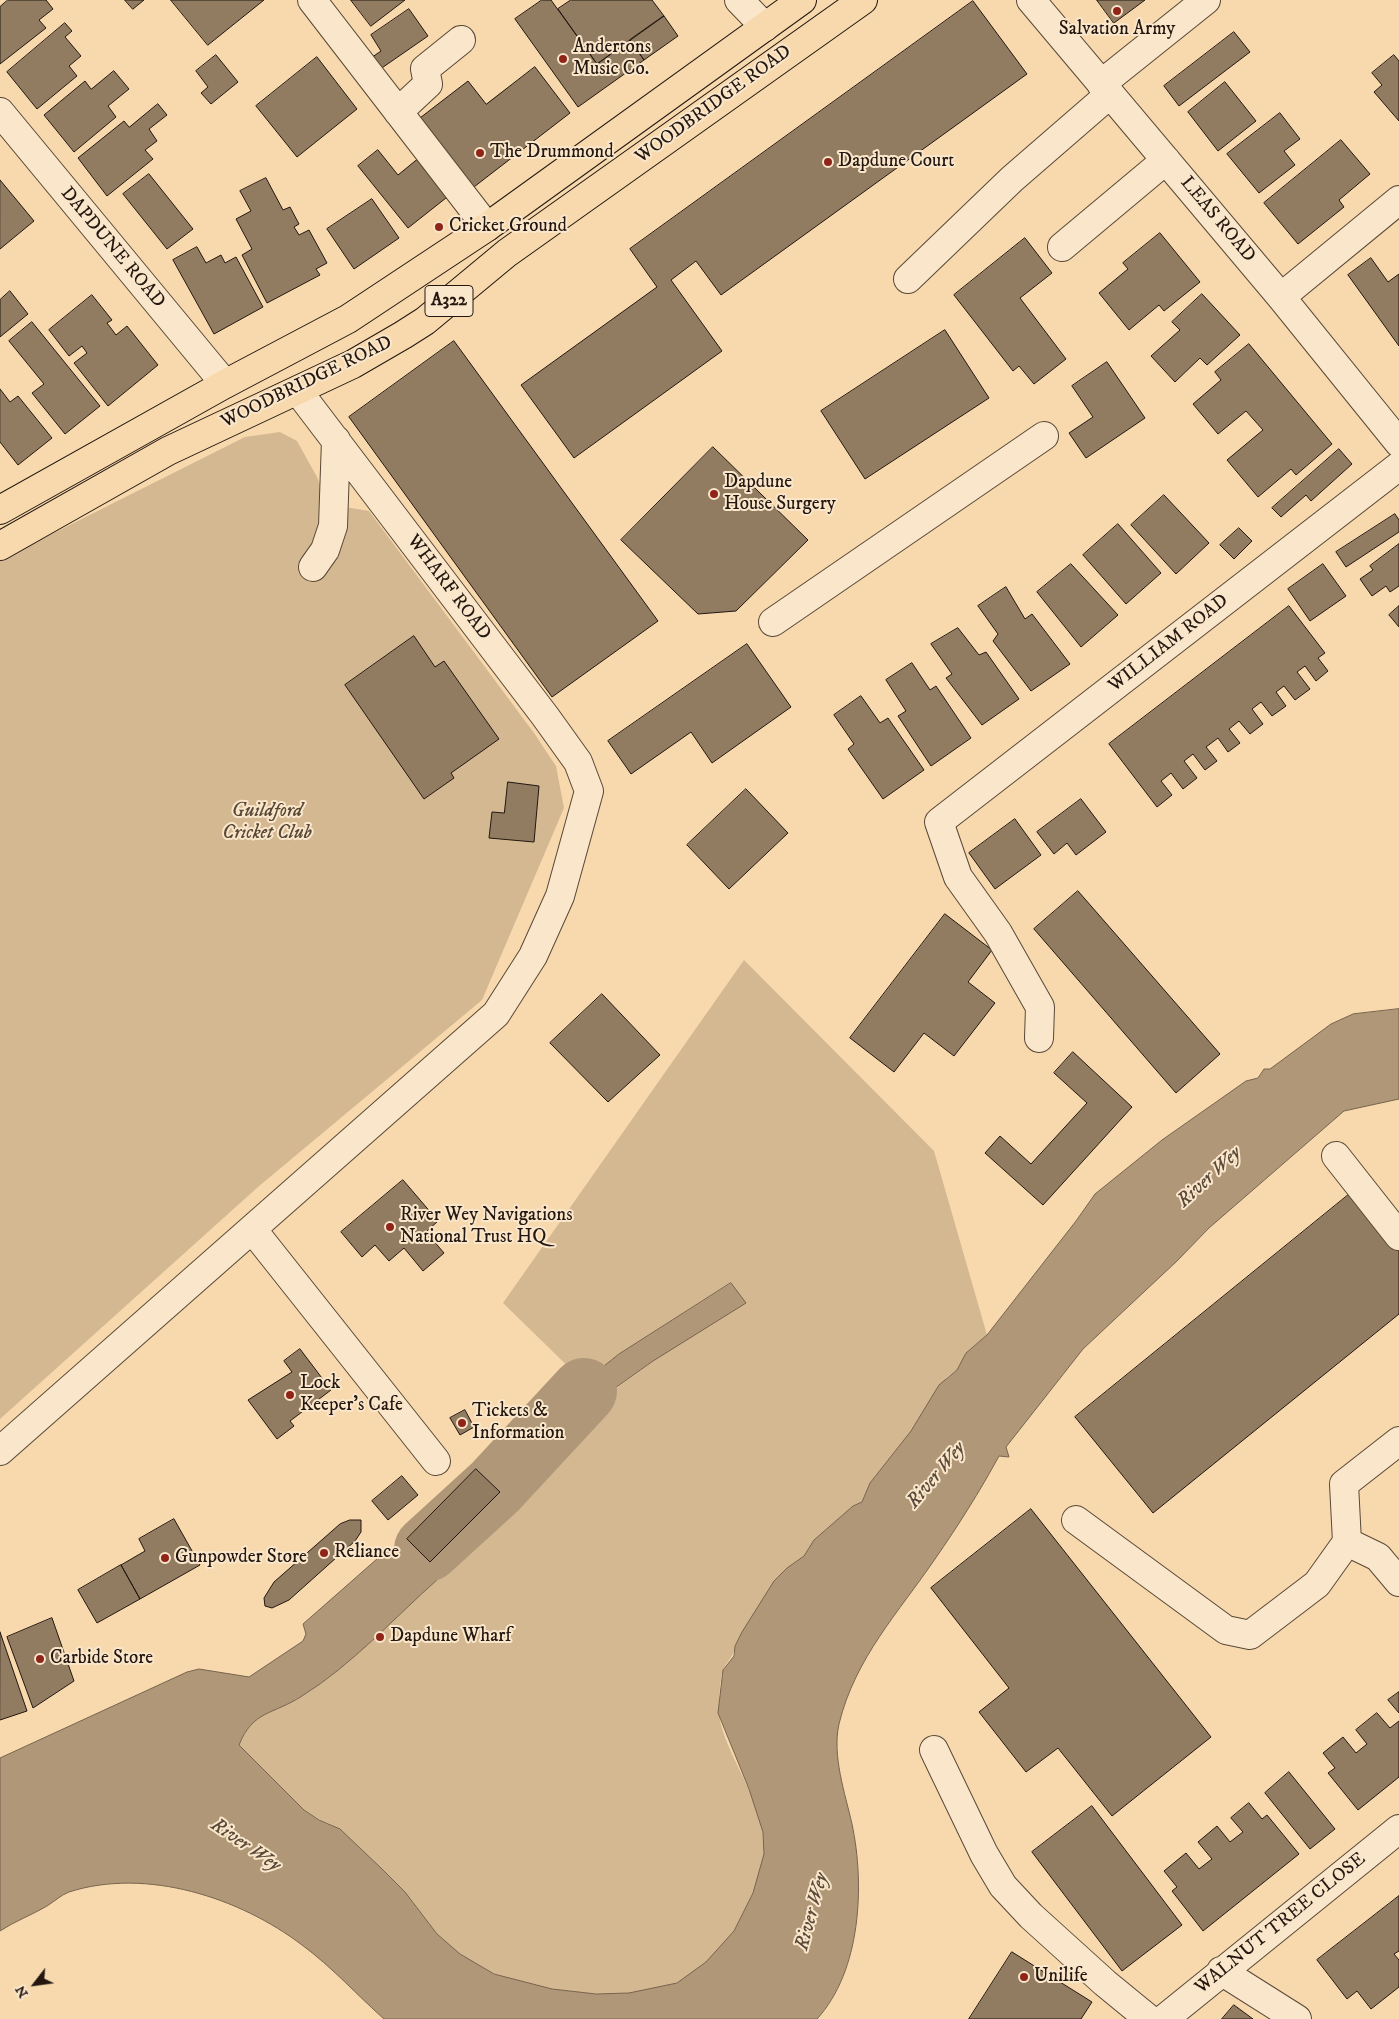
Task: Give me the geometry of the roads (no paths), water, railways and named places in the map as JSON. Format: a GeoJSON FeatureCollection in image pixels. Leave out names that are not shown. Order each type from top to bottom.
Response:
{"type":"FeatureCollection","features":[{"type":"Feature","properties":{"kind":"main road","name":"WOODBRIDGE ROAD"},"geometry":{"type":"LineString","coordinates":[[0,510],[224,384],[348,319],[487,228],[802,0]]}},
{"type":"Feature","properties":{"kind":"main road","name":"WOODBRIDGE ROAD"},"geometry":{"type":"LineString","coordinates":[[0,546],[168,451],[353,364],[425,321],[507,254],[864,0]]}},
{"type":"Feature","properties":{"kind":"street"},"geometry":{"type":"LineString","coordinates":[[739,0],[765,27]]}},
{"type":"Feature","properties":{"kind":"street","name":"LEAS ROAD"},"geometry":{"type":"LineString","coordinates":[[1031,0],[1281,297],[1399,443]]}},
{"type":"Feature","properties":{"kind":"street"},"geometry":{"type":"LineString","coordinates":[[908,279],[1106,89],[1206,0]]}},
{"type":"Feature","properties":{"kind":"street"},"geometry":{"type":"LineString","coordinates":[[315,4],[487,228]]}},
{"type":"Feature","properties":{"kind":"street"},"geometry":{"type":"LineString","coordinates":[[398,112],[428,84],[424,69],[461,40]]}},
{"type":"Feature","properties":{"kind":"street","name":"DAPDUNE ROAD"},"geometry":{"type":"LineString","coordinates":[[0,112],[224,384]]}},
{"type":"Feature","properties":{"kind":"street"},"geometry":{"type":"LineString","coordinates":[[1062,247],[1166,160]]}},
{"type":"Feature","properties":{"kind":"street"},"geometry":{"type":"LineString","coordinates":[[1281,297],[1399,200]]}},
{"type":"Feature","properties":{"kind":"street","name":"WHARF ROAD"},"geometry":{"type":"LineString","coordinates":[[252,1229],[496,1014],[533,956],[560,896],[589,791],[578,762],[545,716],[298,391]]}},
{"type":"Feature","properties":{"kind":"street"},"geometry":{"type":"LineString","coordinates":[[773,622],[1044,436]]}},
{"type":"Feature","properties":{"kind":"street"},"geometry":{"type":"LineString","coordinates":[[313,567],[325,550],[332,526],[336,440]]}},
{"type":"Feature","properties":{"kind":"street","name":"WILLIAM ROAD"},"geometry":{"type":"LineString","coordinates":[[1039,1038],[1040,1006],[998,933],[958,878],[939,822],[1399,466]]}},
{"type":"Feature","properties":{"kind":"street"},"geometry":{"type":"LineString","coordinates":[[1336,1156],[1399,1236]]}},
{"type":"Feature","properties":{"kind":"street"},"geometry":{"type":"LineString","coordinates":[[0,1451],[252,1229],[436,1461]]}},
{"type":"Feature","properties":{"kind":"street"},"geometry":{"type":"LineString","coordinates":[[1076,1520],[1226,1630],[1250,1635],[1317,1584],[1347,1542],[1344,1484],[1399,1441]]}},
{"type":"Feature","properties":{"kind":"street"},"geometry":{"type":"LineString","coordinates":[[1347,1542],[1378,1557],[1399,1582]]}},
{"type":"Feature","properties":{"kind":"street"},"geometry":{"type":"LineString","coordinates":[[934,1750],[984,1854],[1003,1886],[1030,1916],[1105,1983],[1149,2019]]}},
{"type":"Feature","properties":{"kind":"street","name":"WALNUT TREE CLOSE"},"geometry":{"type":"LineString","coordinates":[[1164,2019],[1399,1829]]}},
{"type":"Feature","properties":{"kind":"street"},"geometry":{"type":"LineString","coordinates":[[1221,1971],[1297,2019]]}},
{"type":"Feature","properties":{"kind":"water","name":"River Wey"},"geometry":{"type":"Polygon","coordinates":[[[1399,1009],[1399,1099],[1344,1111],[1209,1228],[1177,1261],[1083,1349],[1006,1447],[1009,1457],[999,1456],[952,1534],[867,1657],[846,1700],[837,1736],[840,1774],[856,1848],[858,1900],[856,1926],[851,1952],[843,1977],[832,1999],[817,2019],[384,2019],[324,1962],[277,1928],[250,1913],[222,1901],[161,1885],[130,1883],[99,1885],[69,1892],[0,1931],[0,1758],[187,1672],[199,1669],[249,1677],[303,1641],[306,1634],[303,1624],[386,1551],[391,1551],[401,1558],[417,1554],[421,1550],[441,1570],[442,1572],[438,1579],[355,1656],[320,1684],[292,1702],[257,1719],[251,1725],[239,1745],[304,1810],[319,1820],[340,1829],[382,1869],[405,1892],[437,1934],[460,1954],[494,1974],[552,1989],[596,1994],[629,1993],[677,1983],[706,1962],[734,1931],[753,1893],[764,1854],[763,1832],[749,1789],[718,1713],[723,1670],[734,1656],[735,1646],[742,1632],[774,1581],[787,1568],[804,1556],[814,1540],[853,1506],[862,1502],[870,1483],[911,1431],[939,1385],[957,1370],[966,1353],[987,1335],[1095,1194],[1162,1140],[1246,1081],[1258,1078],[1264,1069],[1270,1069],[1331,1024],[1353,1014],[1399,1009]]]}},
{"type":"Feature","properties":{"kind":"water"},"geometry":{"type":"Polygon","coordinates":[[[731,1283],[746,1303],[653,1361],[608,1393],[592,1406],[572,1432],[534,1470],[515,1451],[584,1382],[619,1354],[731,1283]]]}},
{"type":"Feature","properties":{"kind":"waterway","name":"Dapdune Wharf"},"geometry":{"type":"LineString","coordinates":[[427,1549],[495,1487],[584,1391]]}},
{"type":"Feature","properties":{"kind":"place","name":"Salvation Army"},"geometry":{"type":"Point","coordinates":[1117,11]}},
{"type":"Feature","properties":{"kind":"place","name":"Andertons Music Co."},"geometry":{"type":"Point","coordinates":[563,59]}},
{"type":"Feature","properties":{"kind":"place","name":"The Drummond"},"geometry":{"type":"Point","coordinates":[480,153]}},
{"type":"Feature","properties":{"kind":"place","name":"Dapdune Court"},"geometry":{"type":"Point","coordinates":[828,162]}},
{"type":"Feature","properties":{"kind":"place","name":"Cricket Ground"},"geometry":{"type":"Point","coordinates":[439,227]}},
{"type":"Feature","properties":{"kind":"place","name":"Dapdune House Surgery"},"geometry":{"type":"Point","coordinates":[714,494]}},
{"type":"Feature","properties":{"kind":"place","name":"River Wey Navigations National Trust HQ"},"geometry":{"type":"Point","coordinates":[390,1227]}},
{"type":"Feature","properties":{"kind":"place","name":"Lock Keeper's Cafe"},"geometry":{"type":"Point","coordinates":[290,1395]}},
{"type":"Feature","properties":{"kind":"place","name":"Tickets & Information"},"geometry":{"type":"Point","coordinates":[462,1423]}},
{"type":"Feature","properties":{"kind":"place","name":"Reliance"},"geometry":{"type":"Point","coordinates":[324,1553]}},
{"type":"Feature","properties":{"kind":"place","name":"Gunpowder Store"},"geometry":{"type":"Point","coordinates":[165,1558]}},
{"type":"Feature","properties":{"kind":"place","name":"Dapdune Wharf"},"geometry":{"type":"Point","coordinates":[380,1637]}},
{"type":"Feature","properties":{"kind":"place","name":"Carbide Store"},"geometry":{"type":"Point","coordinates":[40,1659]}},
{"type":"Feature","properties":{"kind":"place","name":"Unilife"},"geometry":{"type":"Point","coordinates":[1024,1977]}},
{"type":"Feature","properties":{"kind":"park label","name":"Guildford Cricket Club"},"geometry":{"type":"Point","coordinates":[267,823]}}]}
